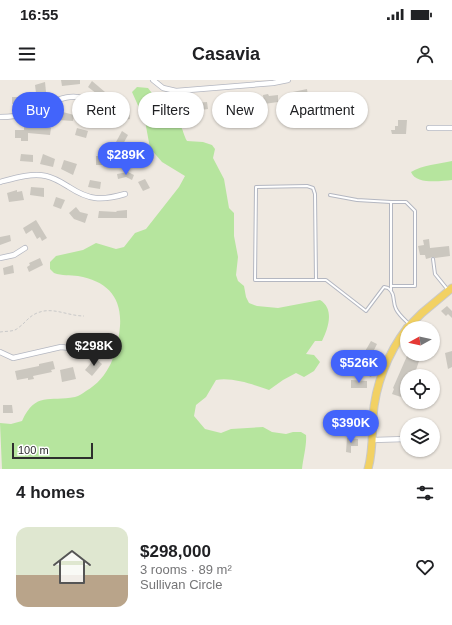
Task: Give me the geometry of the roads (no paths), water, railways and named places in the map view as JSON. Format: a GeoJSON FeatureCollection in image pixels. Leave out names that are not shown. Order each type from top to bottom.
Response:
{"type":"FeatureCollection","features":[{"type":"Feature","properties":{"kind":"main road"},"geometry":{"type":"LineString","coordinates":[[415,321],[450,290]]}},
{"type":"Feature","properties":{"kind":"main road"},"geometry":{"type":"LineString","coordinates":[[368,469],[372,440],[373,416],[379,384],[392,352],[400,340]]}},
{"type":"Feature","properties":{"kind":"street"},"geometry":{"type":"LineString","coordinates":[[153,80],[163,88],[179,91],[273,83],[288,80]]}},
{"type":"Feature","properties":{"kind":"street"},"geometry":{"type":"LineString","coordinates":[[0,117],[23,114],[62,98],[72,97]]}},
{"type":"Feature","properties":{"kind":"street"},"geometry":{"type":"LineString","coordinates":[[429,128],[452,128]]}},
{"type":"Feature","properties":{"kind":"street"},"geometry":{"type":"LineString","coordinates":[[0,182],[25,176],[42,176],[56,179],[82,194],[95,198],[107,199],[125,194]]}},
{"type":"Feature","properties":{"kind":"street"},"geometry":{"type":"LineString","coordinates":[[0,258],[14,255],[26,248]]}},
{"type":"Feature","properties":{"kind":"street"},"geometry":{"type":"LineString","coordinates":[[0,352],[13,358],[61,347],[78,349]]}},
{"type":"Feature","properties":{"kind":"street"},"geometry":{"type":"LineString","coordinates":[[372,440],[400,439]]}},
{"type":"Feature","properties":{"kind":"lane"},"geometry":{"type":"LineString","coordinates":[[316,280],[315,194],[313,188],[307,186],[256,187],[255,280],[316,280],[326,280],[366,311],[384,287],[391,290],[394,295],[396,309],[404,321]]}},
{"type":"Feature","properties":{"kind":"lane"},"geometry":{"type":"LineString","coordinates":[[330,195],[357,200],[406,202],[415,211],[415,286],[392,286]]}},
{"type":"Feature","properties":{"kind":"lane"},"geometry":{"type":"LineString","coordinates":[[391,202],[391,290]]}},
{"type":"Feature","properties":{"kind":"lane"},"geometry":{"type":"LineString","coordinates":[[433,259],[435,274],[450,290]]}}]}
